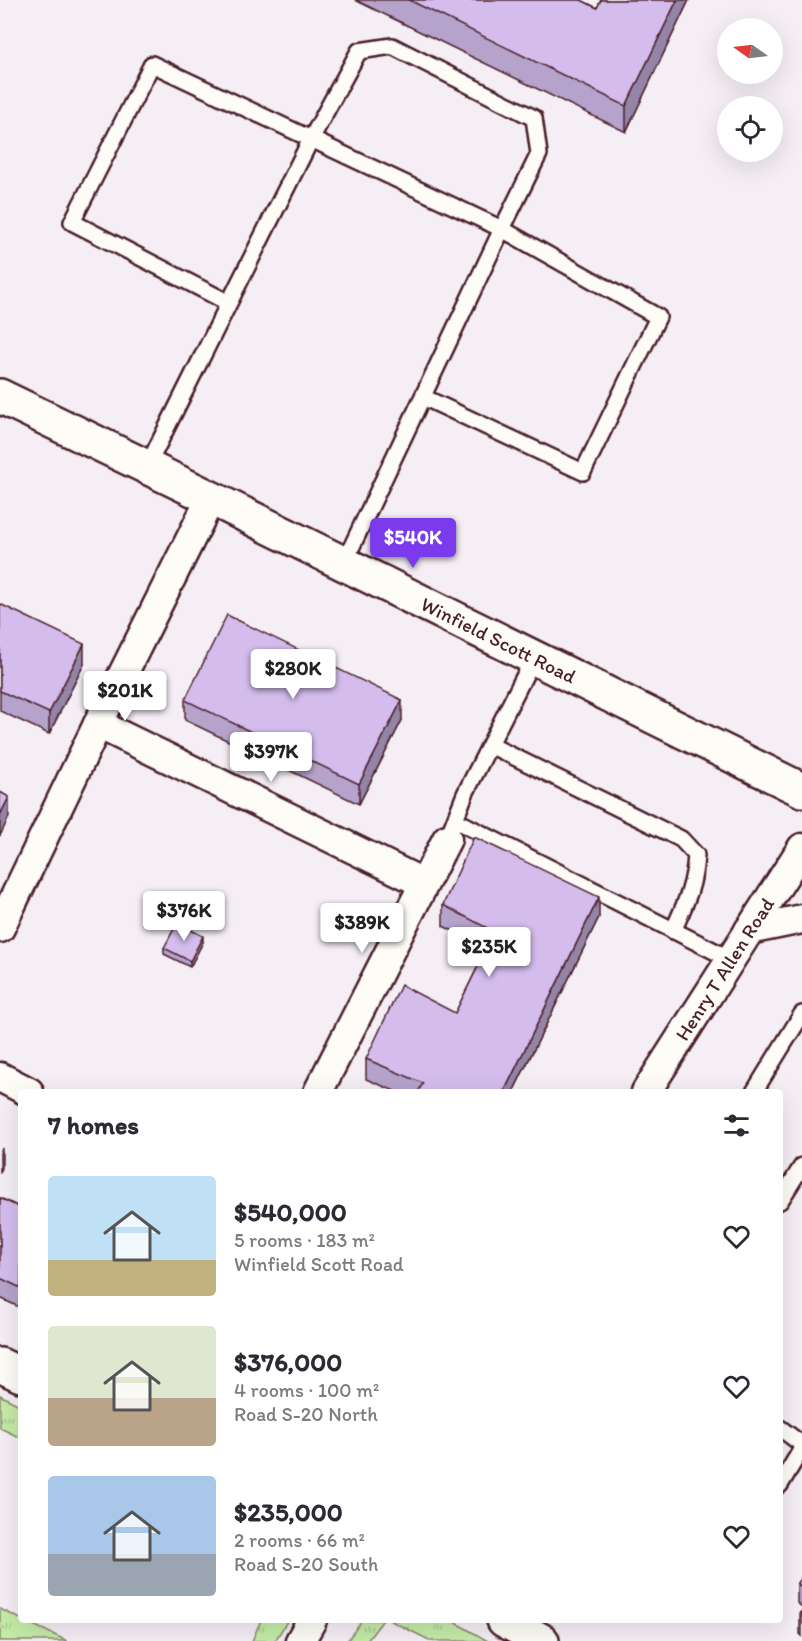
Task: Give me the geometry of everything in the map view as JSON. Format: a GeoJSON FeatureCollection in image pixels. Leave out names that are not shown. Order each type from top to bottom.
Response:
{"type":"FeatureCollection","features":[{"type":"Feature","properties":{"kind":"street","name":"Winfield Scott Road"},"geometry":{"type":"LineString","coordinates":[[0,396],[802,790]]}},
{"type":"Feature","properties":{"kind":"street"},"geometry":{"type":"LineString","coordinates":[[0,928],[98,724],[211,498]]}},
{"type":"Feature","properties":{"kind":"street"},"geometry":{"type":"LineString","coordinates":[[98,724],[423,883]]}},
{"type":"Feature","properties":{"kind":"street"},"geometry":{"type":"LineString","coordinates":[[320,1089],[451,829]]}},
{"type":"Feature","properties":{"kind":"street","name":"Henry T Allen Road"},"geometry":{"type":"LineString","coordinates":[[648,1089],[802,848]]}},
{"type":"Feature","properties":{"kind":"street"},"geometry":{"type":"LineString","coordinates":[[749,930],[802,919]]}},
{"type":"Feature","properties":{"kind":"street"},"geometry":{"type":"LineString","coordinates":[[0,1077],[23,1089]]}},
{"type":"Feature","properties":{"kind":"street"},"geometry":{"type":"LineString","coordinates":[[0,1365],[18,1374]]}},
{"type":"Feature","properties":{"kind":"street"},"geometry":{"type":"LineString","coordinates":[[300,1641],[310,1623]]}},
{"type":"Feature","properties":{"kind":"street"},"geometry":{"type":"LineString","coordinates":[[509,1623],[542,1641]]}},
{"type":"Feature","properties":{"kind":"lane"},"geometry":{"type":"LineString","coordinates":[[147,467],[310,139],[359,51],[392,46],[534,118],[539,154],[344,564]]}},
{"type":"Feature","properties":{"kind":"lane"},"geometry":{"type":"LineString","coordinates":[[229,303],[72,222],[152,64],[502,229],[658,317],[583,472],[423,398]]}},
{"type":"Feature","properties":{"kind":"lane"},"geometry":{"type":"LineString","coordinates":[[534,657],[465,794],[451,829],[730,959]]}},
{"type":"Feature","properties":{"kind":"lane"},"geometry":{"type":"LineString","coordinates":[[490,745],[681,839],[696,855],[695,873],[690,894],[673,931]]}},
{"type":"Feature","properties":{"kind":"lane"},"geometry":{"type":"LineString","coordinates":[[756,1089],[802,1014]]}},
{"type":"Feature","properties":{"kind":"lane"},"geometry":{"type":"LineString","coordinates":[[783,1194],[802,1166]]}},
{"type":"Feature","properties":{"kind":"lane"},"geometry":{"type":"LineString","coordinates":[[783,1430],[800,1443],[801,1450],[783,1480]]}},
{"type":"Feature","properties":{"kind":"green space"},"geometry":{"type":"Polygon","coordinates":[[[0,1395],[18,1404],[18,1437],[0,1428],[0,1395]]]}},
{"type":"Feature","properties":{"kind":"green space"},"geometry":{"type":"Polygon","coordinates":[[[0,1609],[18,1618],[18,1623],[29,1623],[67,1641],[0,1641],[0,1609]]]}},
{"type":"Feature","properties":{"kind":"green space"},"geometry":{"type":"Polygon","coordinates":[[[260,1623],[286,1623],[275,1641],[252,1641],[260,1623]]]}},
{"type":"Feature","properties":{"kind":"green space"},"geometry":{"type":"Polygon","coordinates":[[[360,1623],[381,1623],[367,1641],[347,1641],[360,1623]]]}},
{"type":"Feature","properties":{"kind":"green space"},"geometry":{"type":"Polygon","coordinates":[[[395,1623],[456,1623],[488,1641],[431,1641],[395,1623]]]}},
{"type":"Feature","properties":{"kind":"building"},"geometry":{"type":"Polygon","coordinates":[[[409,0],[581,0],[597,8],[601,0],[677,0],[626,106],[409,0]]]}},
{"type":"Feature","properties":{"kind":"building"},"geometry":{"type":"Polygon","coordinates":[[[0,604],[84,644],[49,713],[0,691],[0,604]]]}},
{"type":"Feature","properties":{"kind":"building"},"geometry":{"type":"Polygon","coordinates":[[[227,615],[402,700],[359,784],[185,700],[227,615]]]}},
{"type":"Feature","properties":{"kind":"building"},"geometry":{"type":"Polygon","coordinates":[[[0,792],[9,797],[0,815],[0,792]]]}},
{"type":"Feature","properties":{"kind":"building"},"geometry":{"type":"Polygon","coordinates":[[[474,837],[599,897],[505,1089],[420,1089],[423,1083],[366,1059],[401,985],[455,1013],[495,932],[443,905],[474,837]]]}},
{"type":"Feature","properties":{"kind":"building"},"geometry":{"type":"Polygon","coordinates":[[[177,923],[203,936],[190,961],[164,948],[177,923]]]}},
{"type":"Feature","properties":{"kind":"building"},"geometry":{"type":"Polygon","coordinates":[[[0,1198],[18,1207],[18,1287],[0,1278],[0,1198]]]}},
{"type":"Feature","properties":{"kind":"building"},"geometry":{"type":"Polygon","coordinates":[[[802,1576],[802,1587],[797,1583],[802,1576]]]}}]}
